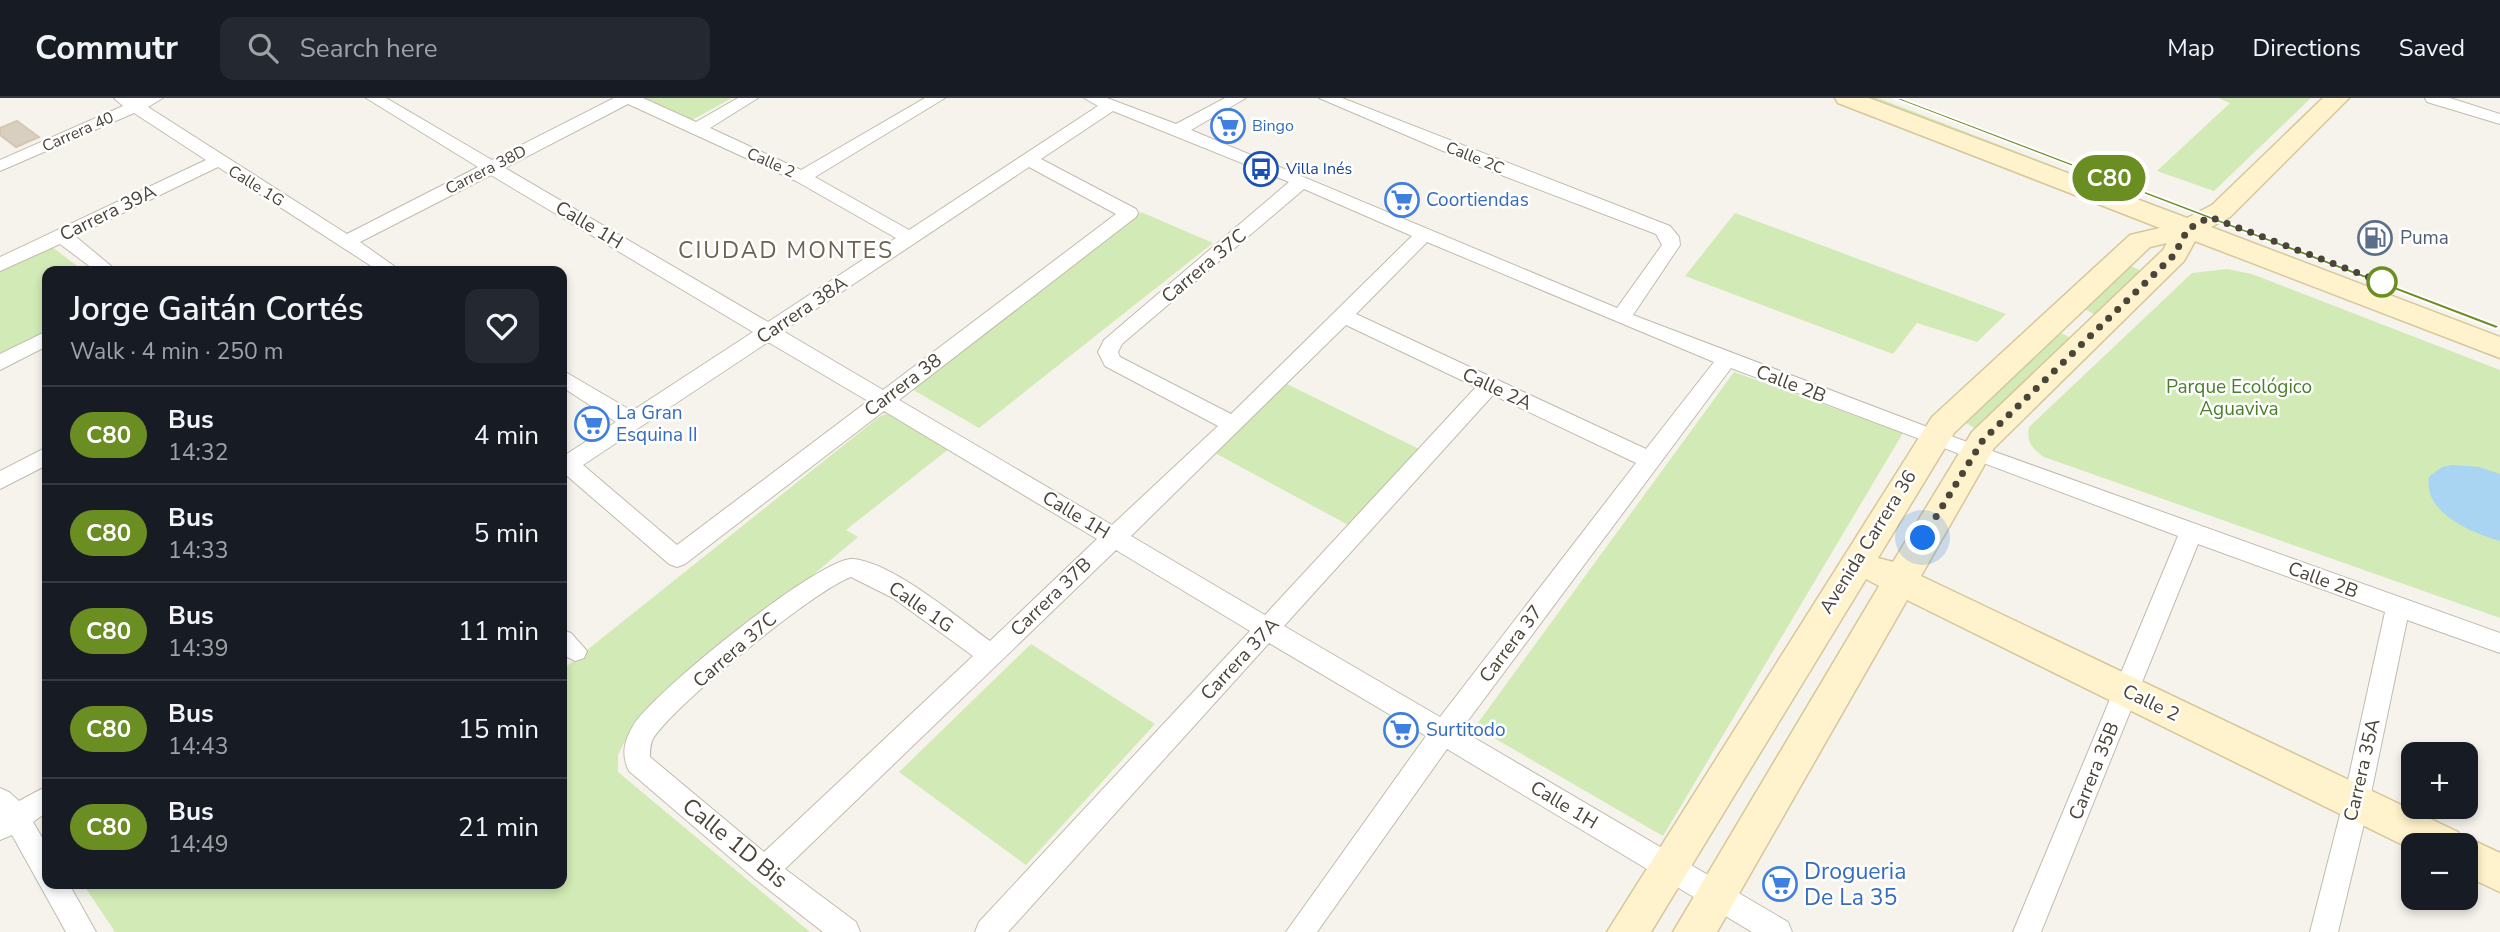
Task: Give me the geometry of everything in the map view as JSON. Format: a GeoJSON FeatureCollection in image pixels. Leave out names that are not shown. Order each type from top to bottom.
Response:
{"type":"FeatureCollection","features":[{"type":"Feature","properties":{"kind":"main road"},"geometry":{"type":"LineString","coordinates":[[1847,98],[2500,326]]}},
{"type":"Feature","properties":{"kind":"main road"},"geometry":{"type":"LineString","coordinates":[[1898,98],[2500,348]]}},
{"type":"Feature","properties":{"kind":"main road","name":"Avenida Carrera 36"},"geometry":{"type":"LineString","coordinates":[[1628,932],[1932,439],[1985,383],[2140,241],[2199,223],[2221,211],[2337,98]]}},
{"type":"Feature","properties":{"kind":"main road","name":"Avenida Carrera 36"},"geometry":{"type":"LineString","coordinates":[[1694,932],[1972,455],[1992,430],[2174,255],[2199,223]]}},
{"type":"Feature","properties":{"kind":"main road"},"geometry":{"type":"LineString","coordinates":[[2066,310],[2101,326]]}},
{"type":"Feature","properties":{"kind":"main road","name":"Calle 2"},"geometry":{"type":"LineString","coordinates":[[1857,560],[2419,833]]}},
{"type":"Feature","properties":{"kind":"main road"},"geometry":{"type":"LineString","coordinates":[[2478,862],[2500,873]]}},
{"type":"Feature","properties":{"kind":"street","name":"Carrera 40"},"geometry":{"type":"LineString","coordinates":[[0,166],[128,102],[155,98]]}},
{"type":"Feature","properties":{"kind":"street","name":"Calle 1H"},"geometry":{"type":"LineString","coordinates":[[374,98],[1778,932]]}},
{"type":"Feature","properties":{"kind":"street","name":"Carrera 38D"},"geometry":{"type":"LineString","coordinates":[[346,243],[628,98]]}},
{"type":"Feature","properties":{"kind":"street","name":"Calle 2"},"geometry":{"type":"LineString","coordinates":[[628,98],[802,177],[909,238]]}},
{"type":"Feature","properties":{"kind":"street"},"geometry":{"type":"LineString","coordinates":[[696,129],[750,98]]}},
{"type":"Feature","properties":{"kind":"street"},"geometry":{"type":"LineString","coordinates":[[802,177],[937,98]]}},
{"type":"Feature","properties":{"kind":"street","name":"Calle 2B"},"geometry":{"type":"LineString","coordinates":[[1092,98],[1180,130],[1621,317],[1972,455],[2500,643]]}},
{"type":"Feature","properties":{"kind":"street"},"geometry":{"type":"LineString","coordinates":[[1180,130],[1238,98]]}},
{"type":"Feature","properties":{"kind":"street","name":"Calle 2C"},"geometry":{"type":"LineString","coordinates":[[1327,98],[1663,230]]}},
{"type":"Feature","properties":{"kind":"street"},"geometry":{"type":"LineString","coordinates":[[2433,98],[2500,119]]}},
{"type":"Feature","properties":{"kind":"street","name":"Calle 1G"},"geometry":{"type":"LineString","coordinates":[[128,102],[384,266]]}},
{"type":"Feature","properties":{"kind":"street","name":"Carrera 38A"},"geometry":{"type":"LineString","coordinates":[[567,465],[1111,105]]}},
{"type":"Feature","properties":{"kind":"street"},"geometry":{"type":"LineString","coordinates":[[1029,160],[1129,213]]}},
{"type":"Feature","properties":{"kind":"street","name":"Carrera 39A"},"geometry":{"type":"LineString","coordinates":[[0,265],[217,161]]}},
{"type":"Feature","properties":{"kind":"street","name":"Carrera 37C"},"geometry":{"type":"LineString","coordinates":[[1233,425],[1112,361],[1108,352],[1114,340],[1302,181]]}},
{"type":"Feature","properties":{"kind":"street","name":"Carrera 38"},"geometry":{"type":"LineString","coordinates":[[567,468],[677,558],[1129,213]]}},
{"type":"Feature","properties":{"kind":"street"},"geometry":{"type":"LineString","coordinates":[[1621,317],[1671,245],[1670,237],[1663,230]]}},
{"type":"Feature","properties":{"kind":"street","name":"Carrera 37B"},"geometry":{"type":"LineString","coordinates":[[765,870],[1233,425],[1424,234]]}},
{"type":"Feature","properties":{"kind":"street"},"geometry":{"type":"LineString","coordinates":[[62,236],[101,266]]}},
{"type":"Feature","properties":{"kind":"street","name":"Calle 2A"},"geometry":{"type":"LineString","coordinates":[[1344,316],[1651,461]]}},
{"type":"Feature","properties":{"kind":"street"},"geometry":{"type":"LineString","coordinates":[[0,363],[42,341]]}},
{"type":"Feature","properties":{"kind":"street","name":"Carrera 37"},"geometry":{"type":"LineString","coordinates":[[1300,932],[1443,733],[1727,359]]}},
{"type":"Feature","properties":{"kind":"street"},"geometry":{"type":"LineString","coordinates":[[567,380],[633,422]]}},
{"type":"Feature","properties":{"kind":"street","name":"Carrera 37A"},"geometry":{"type":"LineString","coordinates":[[989,932],[1490,385]]}},
{"type":"Feature","properties":{"kind":"street"},"geometry":{"type":"LineString","coordinates":[[0,481],[42,462]]}},
{"type":"Feature","properties":{"kind":"street","name":"Carrera 35B"},"geometry":{"type":"LineString","coordinates":[[2027,932],[2191,532]]}},
{"type":"Feature","properties":{"kind":"street","name":"Calle 1G"},"geometry":{"type":"LineString","coordinates":[[848,568],[872,573],[991,655]]}},
{"type":"Feature","properties":{"kind":"street","name":"Carrera 37C"},"geometry":{"type":"LineString","coordinates":[[635,747],[648,724],[760,626],[825,576],[848,568]]}},
{"type":"Feature","properties":{"kind":"street","name":"Carrera 35A"},"geometry":{"type":"LineString","coordinates":[[2324,932],[2356,803],[2398,606]]}},
{"type":"Feature","properties":{"kind":"street","name":"Calle 1D Bis"},"geometry":{"type":"LineString","coordinates":[[635,747],[638,763],[765,870],[846,932]]}},
{"type":"Feature","properties":{"kind":"street"},"geometry":{"type":"LineString","coordinates":[[42,800],[5,815],[42,865]]}},
{"type":"Feature","properties":{"kind":"street"},"geometry":{"type":"LineString","coordinates":[[57,889],[82,932]]}},
{"type":"Feature","properties":{"kind":"green space"},"geometry":{"type":"Polygon","coordinates":[[[643,98],[732,98],[692,120],[643,98]]]}},
{"type":"Feature","properties":{"kind":"green space"},"geometry":{"type":"Polygon","coordinates":[[[1863,98],[1878,98],[2059,168],[2056,172],[1863,98]]]}},
{"type":"Feature","properties":{"kind":"green space"},"geometry":{"type":"Polygon","coordinates":[[[2218,98],[2311,98],[2214,191],[2157,171],[2230,103],[2218,98]]]}},
{"type":"Feature","properties":{"kind":"green space"},"geometry":{"type":"Polygon","coordinates":[[[1141,212],[1213,243],[979,428],[910,388],[1141,212]]]}},
{"type":"Feature","properties":{"kind":"green space"},"geometry":{"type":"Polygon","coordinates":[[[1735,213],[2006,314],[1977,342],[1917,323],[1893,354],[1685,276],[1735,213]]]}},
{"type":"Feature","properties":{"kind":"green space"},"geometry":{"type":"Polygon","coordinates":[[[52,247],[77,266],[42,266],[42,335],[0,356],[0,272],[52,247]]]}},
{"type":"Feature","properties":{"kind":"green space"},"geometry":{"type":"Polygon","coordinates":[[[2131,266],[2141,271],[2094,314],[2084,309],[2131,266]]]}},
{"type":"Feature","properties":{"kind":"green space","name":"Parque Ecológico Aguaviva"},"geometry":{"type":"Polygon","coordinates":[[[2227,269],[2252,274],[2500,370],[2500,618],[2044,457],[2034,448],[2029,437],[2029,427],[2192,273],[2227,269]]]}},
{"type":"Feature","properties":{"kind":"green space"},"geometry":{"type":"Polygon","coordinates":[[[2057,331],[2071,338],[1978,430],[1964,422],[2057,331]]]}},
{"type":"Feature","properties":{"kind":"green space"},"geometry":{"type":"Polygon","coordinates":[[[1734,372],[1903,433],[1663,836],[1475,727],[1734,372]]]}},
{"type":"Feature","properties":{"kind":"green space"},"geometry":{"type":"Polygon","coordinates":[[[1287,384],[1421,450],[1352,527],[1215,453],[1287,384]]]}},
{"type":"Feature","properties":{"kind":"green space"},"geometry":{"type":"Polygon","coordinates":[[[888,413],[955,444],[846,530],[858,537],[632,727],[618,755],[618,772],[810,932],[115,932],[86,889],[567,889],[567,666],[879,417],[888,413]]]}},
{"type":"Feature","properties":{"kind":"green space"},"geometry":{"type":"Polygon","coordinates":[[[1031,644],[1155,724],[1026,865],[899,772],[1031,644]]]}},
{"type":"Feature","properties":{"kind":"water"},"geometry":{"type":"Polygon","coordinates":[[[2442,467],[2479,467],[2500,474],[2500,541],[2476,533],[2452,520],[2434,501],[2429,490],[2429,477],[2442,467]]]}},
{"type":"Feature","properties":{"kind":"building"},"geometry":{"type":"Polygon","coordinates":[[[17,121],[39,137],[16,147],[0,135],[0,128],[17,121]]]}},
{"type":"Feature","properties":{"kind":"bus line","name":"C80"},"geometry":{"type":"LineString","coordinates":[[1898,98],[2500,326]]}},
{"type":"Feature","properties":{"kind":"place","name":"Bingo"},"geometry":{"type":"Point","coordinates":[1228,126]}},
{"type":"Feature","properties":{"kind":"place","name":"Villa Inés"},"geometry":{"type":"Point","coordinates":[1261,169]}},
{"type":"Feature","properties":{"kind":"place","name":"Coortiendas"},"geometry":{"type":"Point","coordinates":[1402,200]}},
{"type":"Feature","properties":{"kind":"place","name":"Puma"},"geometry":{"type":"Point","coordinates":[2375,238]}},
{"type":"Feature","properties":{"kind":"place","name":"La Gran Esquina II"},"geometry":{"type":"Point","coordinates":[592,424]}},
{"type":"Feature","properties":{"kind":"place","name":"Surtitodo"},"geometry":{"type":"Point","coordinates":[1401,730]}},
{"type":"Feature","properties":{"kind":"place","name":"Drogueria De La 35"},"geometry":{"type":"Point","coordinates":[1780,884]}},
{"type":"Feature","properties":{"kind":"district","name":"CIUDAD MONTES"},"geometry":{"type":"Point","coordinates":[786,250]}},
{"type":"Feature","properties":{"kind":"route"},"geometry":{"type":"LineString","coordinates":[[1923,538],[1983,440],[2174,255],[2188,229],[2210,217],[2382,282]]}}]}
